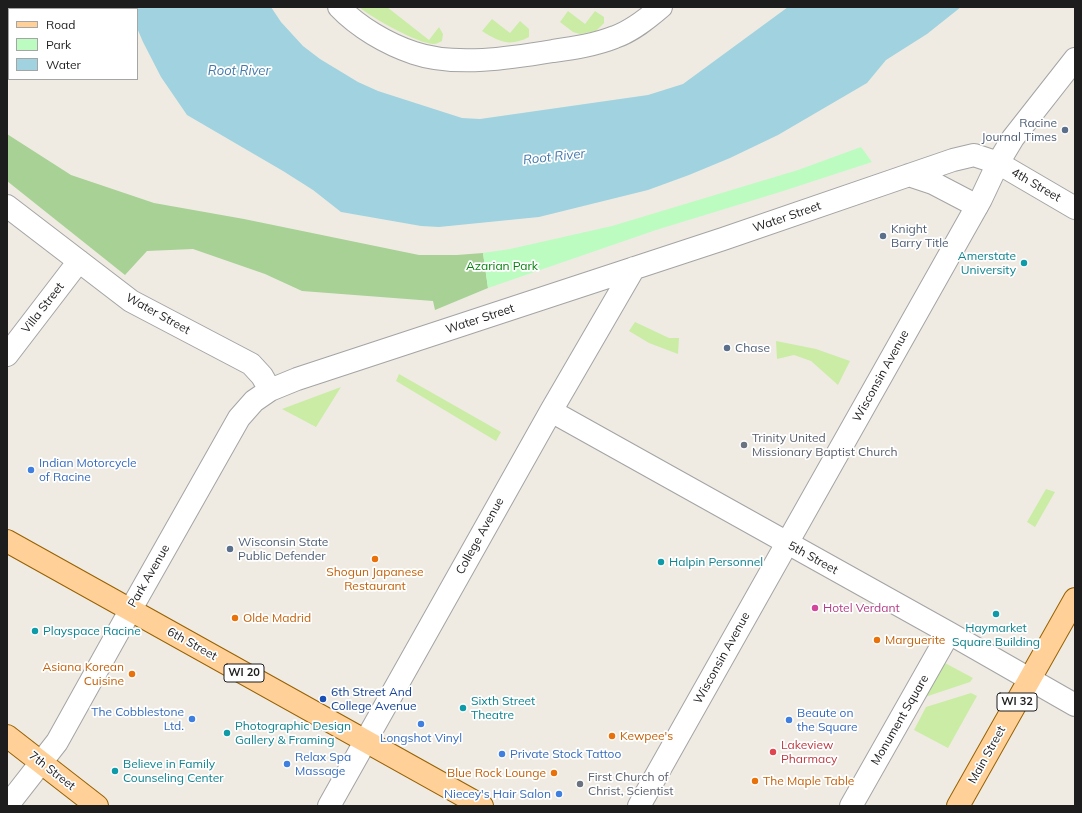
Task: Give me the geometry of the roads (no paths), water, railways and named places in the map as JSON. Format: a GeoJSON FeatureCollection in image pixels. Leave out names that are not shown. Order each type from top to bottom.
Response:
{"type":"FeatureCollection","features":[{"type":"Feature","properties":{"kind":"main road","name":"6th Street"},"geometry":{"type":"LineString","coordinates":[[7,541],[482,806]]}},
{"type":"Feature","properties":{"kind":"main road","name":"Main Street"},"geometry":{"type":"LineString","coordinates":[[958,806],[1075,599]]}},
{"type":"Feature","properties":{"kind":"main road","name":"7th Street"},"geometry":{"type":"LineString","coordinates":[[7,736],[97,806]]}},
{"type":"Feature","properties":{"kind":"street"},"geometry":{"type":"LineString","coordinates":[[339,7],[359,24],[396,46],[414,54],[456,60],[488,60],[524,56],[590,45],[616,37],[632,29],[661,7]]}},
{"type":"Feature","properties":{"kind":"street","name":"Wisconsin Avenue"},"geometry":{"type":"LineString","coordinates":[[639,806],[977,206],[998,163],[1013,138],[1075,58]]}},
{"type":"Feature","properties":{"kind":"street","name":"Water Street"},"geometry":{"type":"LineString","coordinates":[[7,206],[131,301],[251,364],[262,376],[270,390],[297,379],[634,268],[953,160],[974,155],[998,163]]}},
{"type":"Feature","properties":{"kind":"street","name":"4th Street"},"geometry":{"type":"LineString","coordinates":[[998,163],[1075,208]]}},
{"type":"Feature","properties":{"kind":"street"},"geometry":{"type":"LineString","coordinates":[[909,175],[933,183],[977,206]]}},
{"type":"Feature","properties":{"kind":"street","name":"Villa Street"},"geometry":{"type":"LineString","coordinates":[[7,355],[79,262]]}},
{"type":"Feature","properties":{"kind":"street","name":"College Avenue"},"geometry":{"type":"LineString","coordinates":[[329,806],[364,741],[551,411],[634,268]]}},
{"type":"Feature","properties":{"kind":"street","name":"Park Avenue"},"geometry":{"type":"LineString","coordinates":[[7,806],[57,742],[130,609],[239,418],[254,402],[270,390]]}},
{"type":"Feature","properties":{"kind":"street","name":"5th Street"},"geometry":{"type":"LineString","coordinates":[[551,411],[1075,705]]}},
{"type":"Feature","properties":{"kind":"street","name":"Monument Square"},"geometry":{"type":"LineString","coordinates":[[851,806],[949,634]]}},
{"type":"Feature","properties":{"kind":"water","name":"Root River"},"geometry":{"type":"Polygon","coordinates":[[[271,7],[281,22],[303,46],[320,59],[358,82],[378,91],[462,118],[480,119],[648,95],[683,84],[788,7],[961,7],[927,34],[886,60],[867,83],[778,135],[730,158],[648,190],[539,217],[439,227],[421,226],[341,212],[313,190],[283,171],[187,115],[161,77],[143,42],[138,30],[138,8],[128,8],[271,7]]]}},
{"type":"Feature","properties":{"kind":"place","name":"Racine Journal Times"},"geometry":{"type":"Point","coordinates":[1065,130]}},
{"type":"Feature","properties":{"kind":"place","name":"Knight Barry Title"},"geometry":{"type":"Point","coordinates":[883,236]}},
{"type":"Feature","properties":{"kind":"place","name":"Amerstate University"},"geometry":{"type":"Point","coordinates":[1024,263]}},
{"type":"Feature","properties":{"kind":"place","name":"Chase"},"geometry":{"type":"Point","coordinates":[727,348]}},
{"type":"Feature","properties":{"kind":"place","name":"Trinity United Missionary Baptist Church"},"geometry":{"type":"Point","coordinates":[744,445]}},
{"type":"Feature","properties":{"kind":"place","name":"Indian Motorcycle of Racine"},"geometry":{"type":"Point","coordinates":[31,470]}},
{"type":"Feature","properties":{"kind":"place","name":"Wisconsin State Public Defender"},"geometry":{"type":"Point","coordinates":[230,549]}},
{"type":"Feature","properties":{"kind":"place","name":"Shogun Japanese Restaurant"},"geometry":{"type":"Point","coordinates":[375,559]}},
{"type":"Feature","properties":{"kind":"place","name":"Halpin Personnel"},"geometry":{"type":"Point","coordinates":[661,562]}},
{"type":"Feature","properties":{"kind":"place","name":"Hotel Verdant"},"geometry":{"type":"Point","coordinates":[815,608]}},
{"type":"Feature","properties":{"kind":"place","name":"Haymarket Square Building"},"geometry":{"type":"Point","coordinates":[996,614]}},
{"type":"Feature","properties":{"kind":"place","name":"Olde Madrid"},"geometry":{"type":"Point","coordinates":[235,618]}},
{"type":"Feature","properties":{"kind":"place","name":"Playspace Racine"},"geometry":{"type":"Point","coordinates":[35,631]}},
{"type":"Feature","properties":{"kind":"place","name":"Marguerite"},"geometry":{"type":"Point","coordinates":[877,640]}},
{"type":"Feature","properties":{"kind":"place","name":"Asiana Korean Cuisine"},"geometry":{"type":"Point","coordinates":[132,674]}},
{"type":"Feature","properties":{"kind":"place","name":"6th Street And College Avenue"},"geometry":{"type":"Point","coordinates":[323,699]}},
{"type":"Feature","properties":{"kind":"place","name":"Sixth Street Theatre"},"geometry":{"type":"Point","coordinates":[463,708]}},
{"type":"Feature","properties":{"kind":"place","name":"The Cobblestone Ltd."},"geometry":{"type":"Point","coordinates":[192,719]}},
{"type":"Feature","properties":{"kind":"place","name":"Beaute on the Square"},"geometry":{"type":"Point","coordinates":[789,720]}},
{"type":"Feature","properties":{"kind":"place","name":"Longshot Vinyl"},"geometry":{"type":"Point","coordinates":[421,724]}},
{"type":"Feature","properties":{"kind":"place","name":"Photographic Design Gallery & Framing"},"geometry":{"type":"Point","coordinates":[227,733]}},
{"type":"Feature","properties":{"kind":"place","name":"Kewpee's"},"geometry":{"type":"Point","coordinates":[612,736]}},
{"type":"Feature","properties":{"kind":"place","name":"Lakeview Pharmacy"},"geometry":{"type":"Point","coordinates":[773,752]}},
{"type":"Feature","properties":{"kind":"place","name":"Private Stock Tattoo"},"geometry":{"type":"Point","coordinates":[502,754]}},
{"type":"Feature","properties":{"kind":"place","name":"Relax Spa Massage"},"geometry":{"type":"Point","coordinates":[287,764]}},
{"type":"Feature","properties":{"kind":"place","name":"Believe in Family Counseling Center"},"geometry":{"type":"Point","coordinates":[115,771]}},
{"type":"Feature","properties":{"kind":"place","name":"Blue Rock Lounge"},"geometry":{"type":"Point","coordinates":[554,773]}},
{"type":"Feature","properties":{"kind":"place","name":"The Maple Table"},"geometry":{"type":"Point","coordinates":[755,781]}},
{"type":"Feature","properties":{"kind":"place","name":"First Church of Christ, Scientist"},"geometry":{"type":"Point","coordinates":[580,784]}},
{"type":"Feature","properties":{"kind":"place","name":"Niecey's Hair Salon"},"geometry":{"type":"Point","coordinates":[559,794]}},
{"type":"Feature","properties":{"kind":"park label","name":"Azarian Park"},"geometry":{"type":"Point","coordinates":[502,266]}}]}
